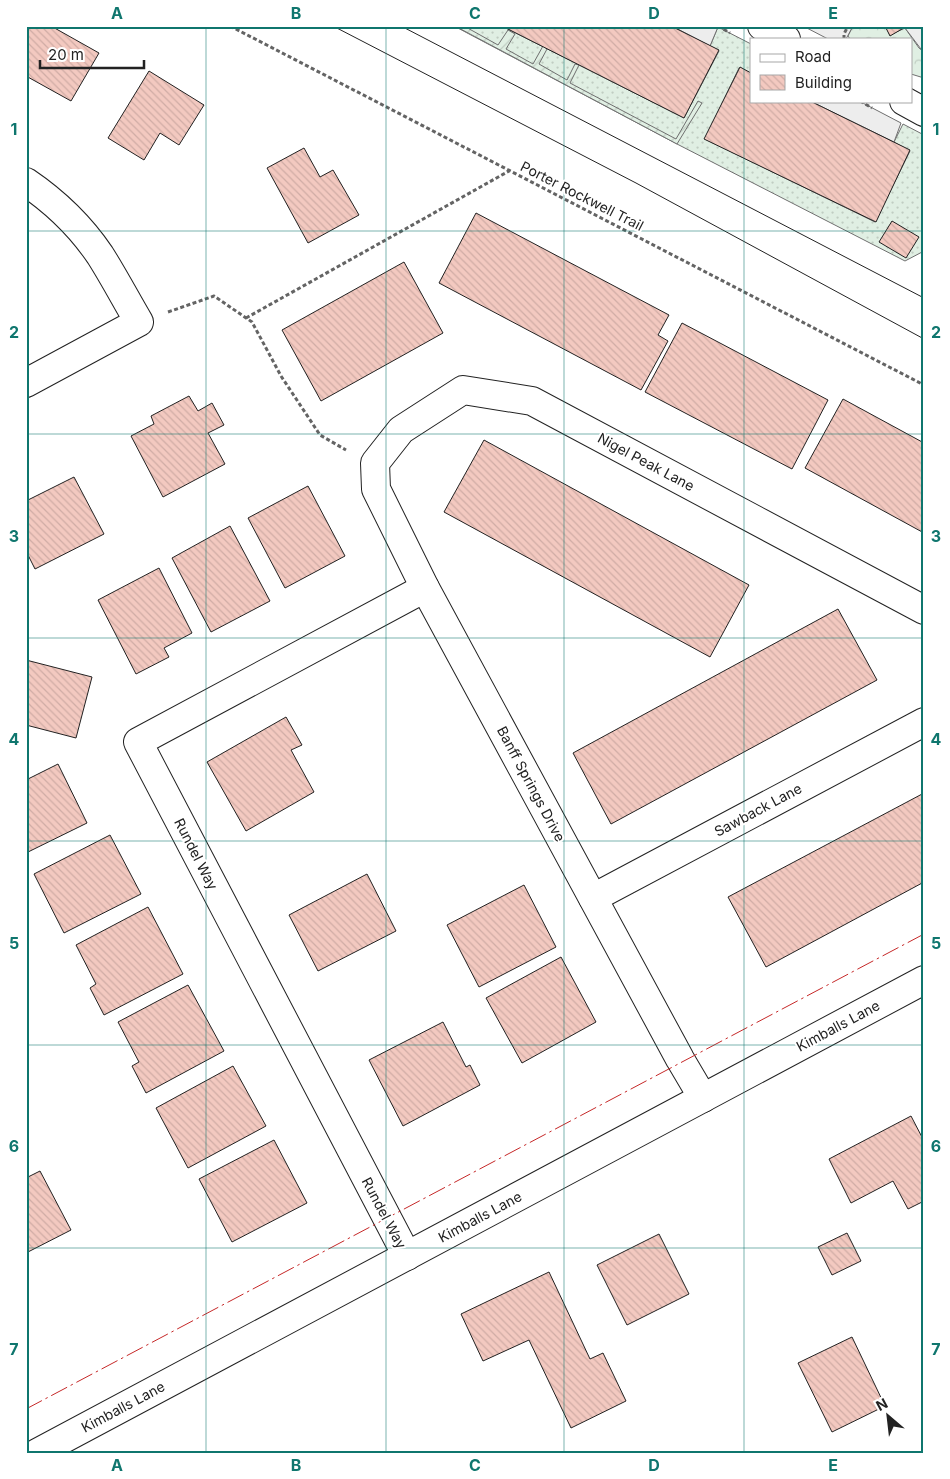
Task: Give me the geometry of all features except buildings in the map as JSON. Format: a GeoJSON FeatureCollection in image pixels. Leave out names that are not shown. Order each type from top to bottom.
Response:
{"type":"FeatureCollection","features":[{"type":"Feature","properties":{"kind":"street"},"geometry":{"type":"LineString","coordinates":[[762,26],[784,38]]}},
{"type":"Feature","properties":{"kind":"street"},"geometry":{"type":"LineString","coordinates":[[906,102],[924,112]]}},
{"type":"Feature","properties":{"kind":"street"},"geometry":{"type":"LineString","coordinates":[[26,182],[43,194],[72,221],[99,254],[139,322],[26,383]]}},
{"type":"Feature","properties":{"kind":"street","name":"Nigel Peak Lane"},"geometry":{"type":"LineString","coordinates":[[375,463],[401,430],[463,390],[532,401],[924,610]]}},
{"type":"Feature","properties":{"kind":"street","name":"Banff Springs Drive"},"geometry":{"type":"LineString","coordinates":[[375,463],[376,489],[425,588],[703,1098]]}},
{"type":"Feature","properties":{"kind":"street","name":"Rundel Way"},"geometry":{"type":"LineString","coordinates":[[406,1256],[138,742],[425,588]]}},
{"type":"Feature","properties":{"kind":"street","name":"Sawback Lane"},"geometry":{"type":"LineString","coordinates":[[593,898],[924,722]]}},
{"type":"Feature","properties":{"kind":"street","name":"Kimballs Lane"},"geometry":{"type":"LineString","coordinates":[[37,1453],[924,980]]}},
{"type":"Feature","properties":{"kind":"path","name":"Porter Rockwell Trail"},"geometry":{"type":"LineString","coordinates":[[230,26],[924,385]]}},
{"type":"Feature","properties":{"kind":"path"},"geometry":{"type":"LineString","coordinates":[[844,38],[848,26]]}},
{"type":"Feature","properties":{"kind":"path"},"geometry":{"type":"LineString","coordinates":[[246,318],[509,171]]}},
{"type":"Feature","properties":{"kind":"path"},"geometry":{"type":"LineString","coordinates":[[139,322],[214,296],[252,322],[281,376],[320,435],[348,452],[375,463]]}},
{"type":"Feature","properties":{"kind":"green space"},"geometry":{"type":"Polygon","coordinates":[[[454,26],[502,26],[684,118],[719,51],[710,46],[718,27],[750,43],[750,73],[739,68],[705,139],[875,222],[910,151],[894,142],[903,124],[924,135],[924,251],[905,261],[677,144],[454,26]]]}},
{"type":"Feature","properties":{"kind":"green space"},"geometry":{"type":"Polygon","coordinates":[[[455,26],[464,26],[498,45],[508,30],[515,34],[506,49],[533,64],[543,46],[547,49],[539,64],[567,80],[575,64],[579,65],[570,83],[676,139],[698,101],[702,103],[677,144],[455,26]]]}},
{"type":"Feature","properties":{"kind":"green space"},"geometry":{"type":"Polygon","coordinates":[[[853,26],[885,26],[890,35],[905,28],[912,38],[849,38],[848,36],[853,26]]]}},
{"type":"Feature","properties":{"kind":"green space"},"geometry":{"type":"Polygon","coordinates":[[[912,38],[924,52],[924,78],[912,74],[912,38]]]}},
{"type":"Feature","properties":{"kind":"shaded area"},"geometry":{"type":"Polygon","coordinates":[[[672,26],[718,26],[718,27],[710,46],[672,26]]]}},
{"type":"Feature","properties":{"kind":"shaded area"},"geometry":{"type":"Polygon","coordinates":[[[803,26],[853,26],[847,38],[826,38],[803,26]]]}},
{"type":"Feature","properties":{"kind":"shaded area"},"geometry":{"type":"Polygon","coordinates":[[[908,26],[924,26],[924,53],[905,28],[908,26]]]}},
{"type":"Feature","properties":{"kind":"shaded area"},"geometry":{"type":"Polygon","coordinates":[[[812,102],[861,102],[901,123],[894,142],[812,102]]]}},
{"type":"Feature","properties":{"kind":"tram line"},"geometry":{"type":"LineString","coordinates":[[333,26],[636,183],[924,339]]}},
{"type":"Feature","properties":{"kind":"tram line"},"geometry":{"type":"LineString","coordinates":[[401,26],[924,298]]}},
{"type":"Feature","properties":{"kind":"power"},"geometry":{"type":"LineString","coordinates":[[26,1409],[924,934]]}}]}
